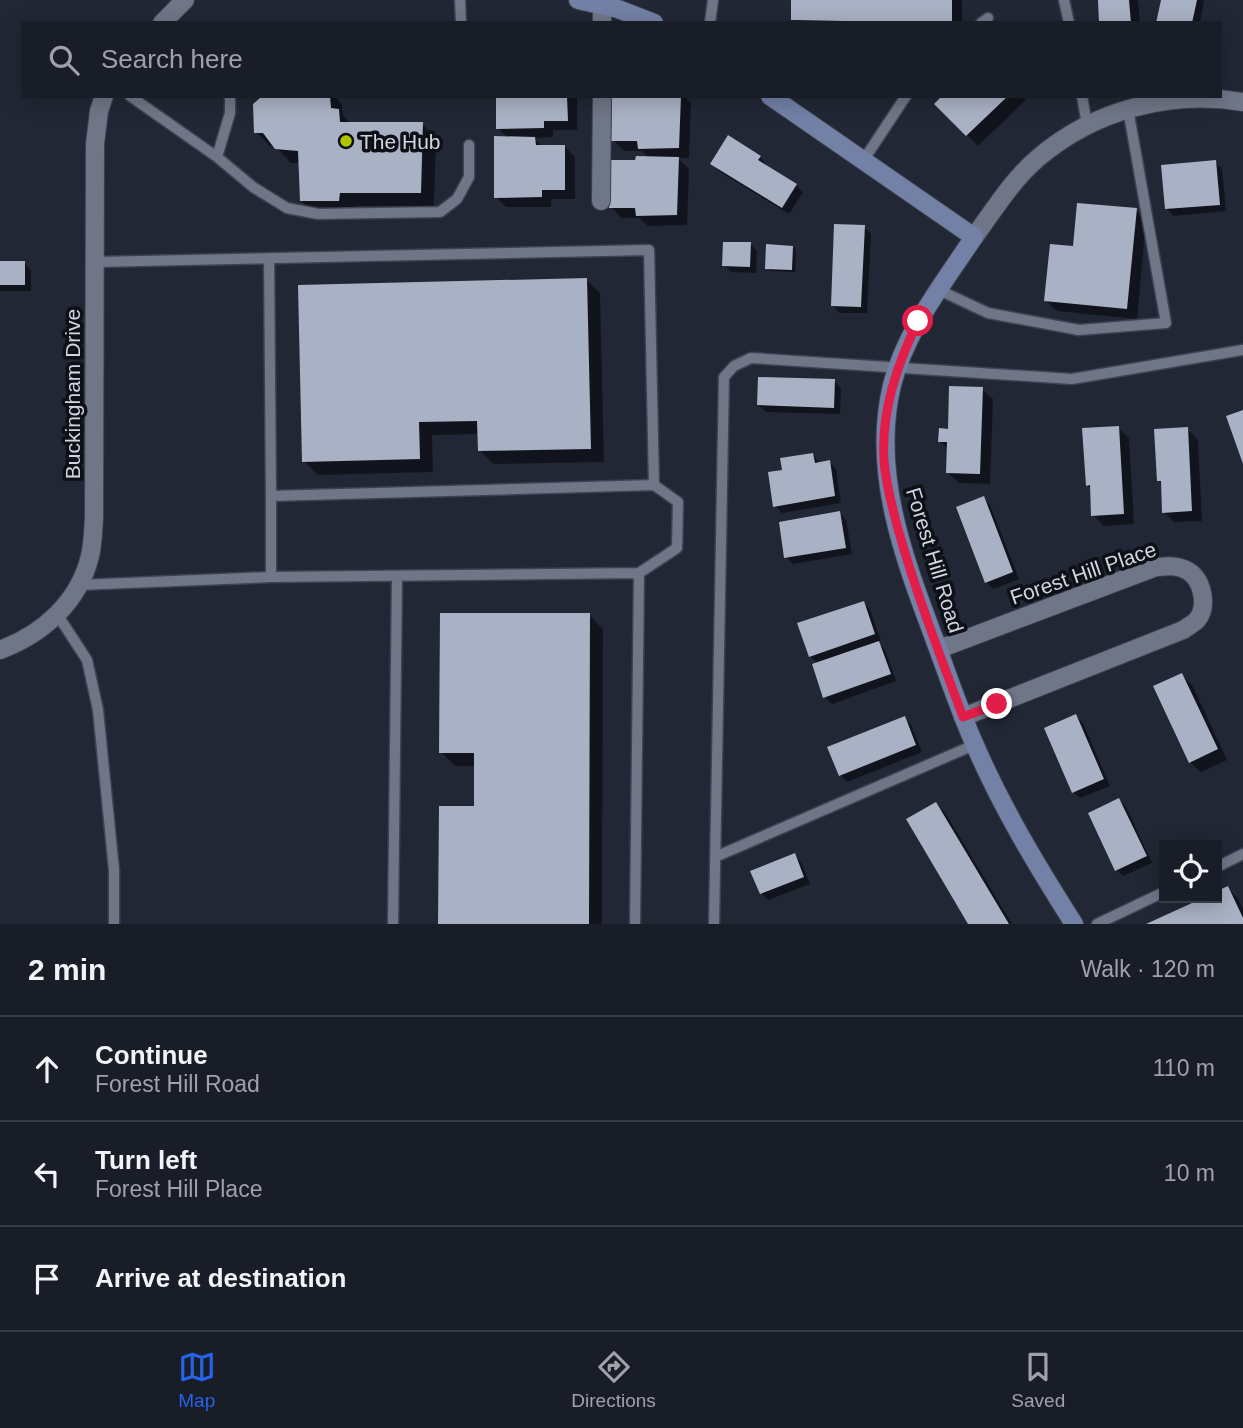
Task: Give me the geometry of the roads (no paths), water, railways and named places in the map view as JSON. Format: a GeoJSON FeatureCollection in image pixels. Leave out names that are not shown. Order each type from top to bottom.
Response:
{"type":"FeatureCollection","features":[{"type":"Feature","properties":{"kind":"street"},"geometry":{"type":"LineString","coordinates":[[164,21],[185,0]]}},
{"type":"Feature","properties":{"kind":"street"},"geometry":{"type":"LineString","coordinates":[[578,0],[602,14],[642,21]]}},
{"type":"Feature","properties":{"kind":"street","name":"Buckingham Drive"},"geometry":{"type":"LineString","coordinates":[[0,650],[18,643],[51,621],[78,591],[90,555],[94,518],[95,144],[103,98]]}},
{"type":"Feature","properties":{"kind":"street"},"geometry":{"type":"LineString","coordinates":[[601,201],[602,98]]}},
{"type":"Feature","properties":{"kind":"street"},"geometry":{"type":"LineString","coordinates":[[773,98],[974,237],[1014,183],[1065,136],[1140,105],[1182,98],[1243,102]]}},
{"type":"Feature","properties":{"kind":"street","name":"Forest Hill Road"},"geometry":{"type":"LineString","coordinates":[[974,237],[918,321],[898,368],[885,427],[884,461],[908,565],[974,745],[1029,853],[1074,924]]}},
{"type":"Feature","properties":{"kind":"street","name":"Forest Hill Place"},"geometry":{"type":"LineString","coordinates":[[939,649],[1156,567],[1173,565],[1190,572],[1201,588],[1203,604],[1198,619],[1183,630],[963,717]]}},
{"type":"Feature","properties":{"kind":"lane"},"geometry":{"type":"LineString","coordinates":[[460,0],[461,21]]}},
{"type":"Feature","properties":{"kind":"lane"},"geometry":{"type":"LineString","coordinates":[[710,21],[713,0]]}},
{"type":"Feature","properties":{"kind":"lane"},"geometry":{"type":"LineString","coordinates":[[1064,0],[1069,21]]}},
{"type":"Feature","properties":{"kind":"lane"},"geometry":{"type":"LineString","coordinates":[[133,98],[217,157],[253,187],[286,208],[318,214],[440,212],[457,198],[469,177],[469,145]]}},
{"type":"Feature","properties":{"kind":"lane"},"geometry":{"type":"LineString","coordinates":[[217,157],[230,113],[230,98]]}},
{"type":"Feature","properties":{"kind":"lane"},"geometry":{"type":"LineString","coordinates":[[863,161],[905,98]]}},
{"type":"Feature","properties":{"kind":"lane"},"geometry":{"type":"LineString","coordinates":[[1082,98],[1087,125]]}},
{"type":"Feature","properties":{"kind":"lane"},"geometry":{"type":"LineString","coordinates":[[939,290],[988,313],[1079,330],[1166,323],[1128,109]]}},
{"type":"Feature","properties":{"kind":"lane"},"geometry":{"type":"LineString","coordinates":[[95,262],[649,250],[654,485]]}},
{"type":"Feature","properties":{"kind":"lane"},"geometry":{"type":"LineString","coordinates":[[269,258],[271,577]]}},
{"type":"Feature","properties":{"kind":"lane"},"geometry":{"type":"LineString","coordinates":[[714,924],[724,377],[734,366],[751,358],[1072,379],[1243,350]]}},
{"type":"Feature","properties":{"kind":"lane"},"geometry":{"type":"LineString","coordinates":[[79,585],[271,577],[639,573],[677,548],[678,502],[654,485],[271,496]]}},
{"type":"Feature","properties":{"kind":"lane"},"geometry":{"type":"LineString","coordinates":[[635,924],[639,573]]}},
{"type":"Feature","properties":{"kind":"lane"},"geometry":{"type":"LineString","coordinates":[[393,924],[397,576]]}},
{"type":"Feature","properties":{"kind":"lane"},"geometry":{"type":"LineString","coordinates":[[57,614],[87,660],[98,710],[114,870],[114,924]]}},
{"type":"Feature","properties":{"kind":"lane"},"geometry":{"type":"LineString","coordinates":[[715,857],[974,745]]}},
{"type":"Feature","properties":{"kind":"lane"},"geometry":{"type":"LineString","coordinates":[[1222,864],[1243,854]]}},
{"type":"Feature","properties":{"kind":"lane"},"geometry":{"type":"LineString","coordinates":[[1097,924],[1159,894]]}},
{"type":"Feature","properties":{"kind":"place","name":"The Hub"},"geometry":{"type":"Point","coordinates":[346,141]}}]}
